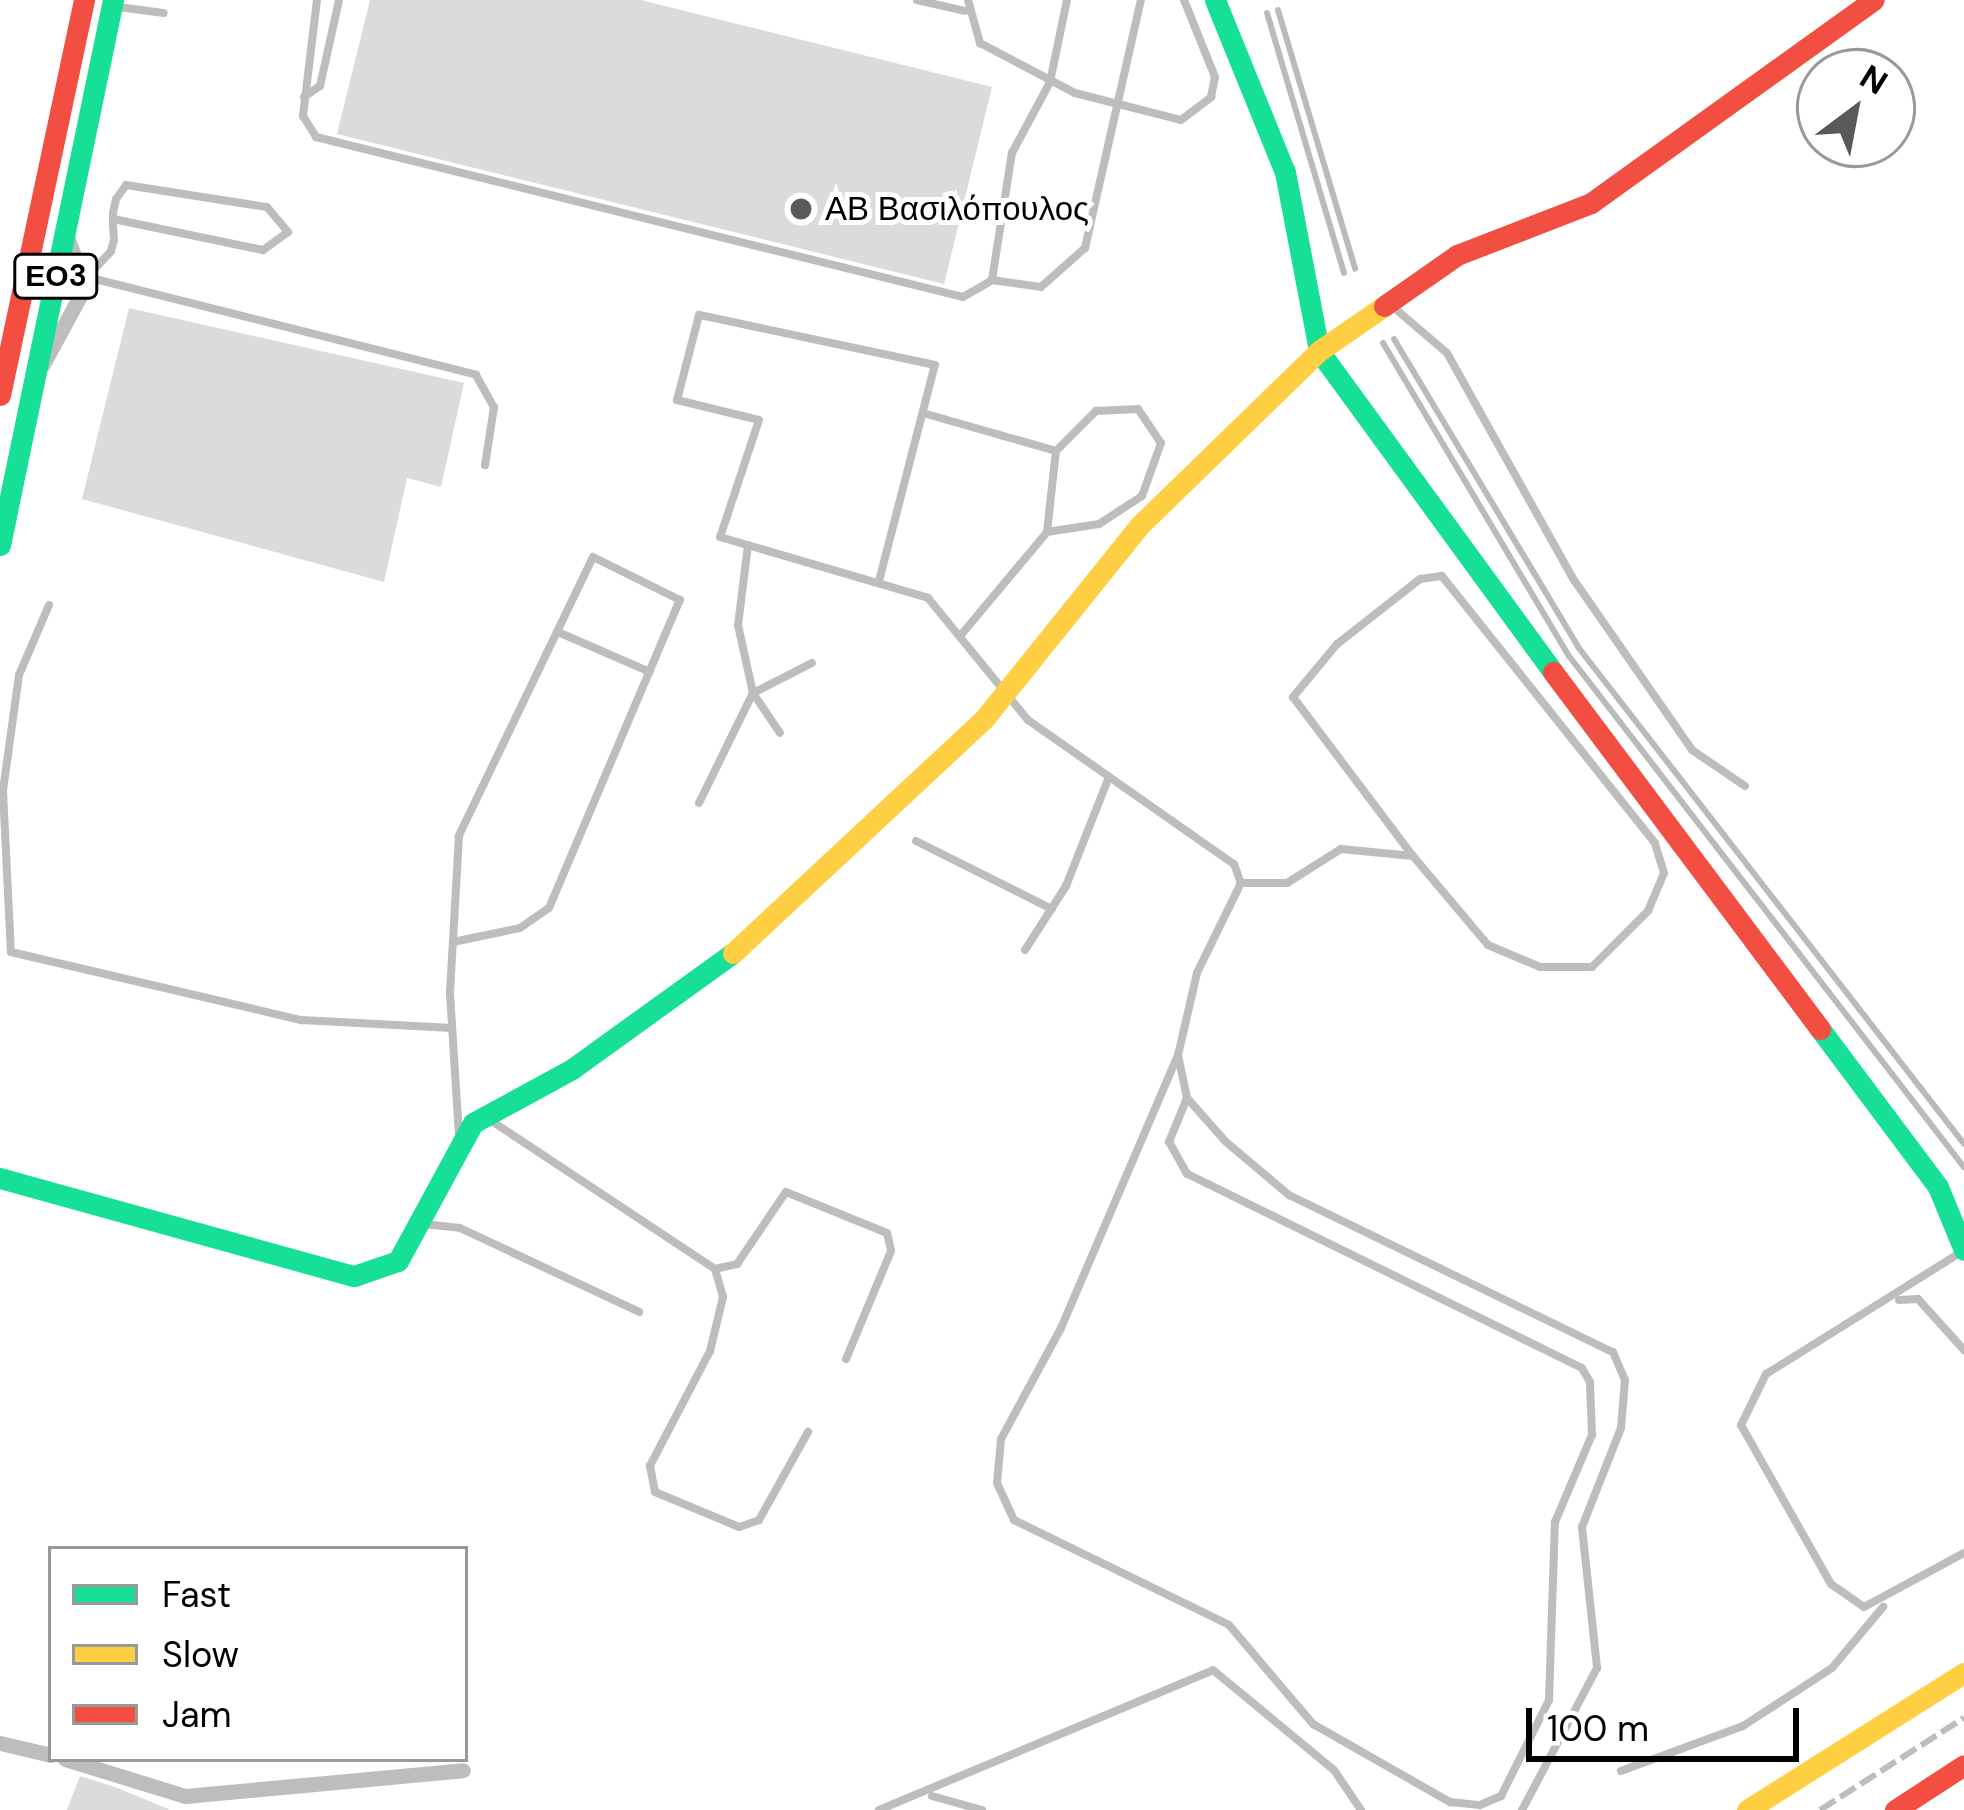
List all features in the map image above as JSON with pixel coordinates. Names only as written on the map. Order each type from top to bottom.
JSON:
[{"type":"main road","name":"ΕΟ3","points":[[0,395],[84,0]]},
{"type":"main road","points":[[0,1178],[136,1207],[353,1276],[398,1261],[460,1141],[484,1116],[572,1070],[768,927],[1006,695],[1140,525],[1319,351],[1392,306],[1456,255],[1591,203],[1874,0]]},
{"type":"main road","name":"ΕΟ3","points":[[0,545],[109,2]]},
{"type":"main road","points":[[1223,2],[1230,39],[1285,172],[1319,351],[1937,1187],[1964,1250]]},
{"type":"main road","points":[[1747,1810],[1964,1672]]},
{"type":"main road","points":[[1895,1810],[1964,1765]]},
{"type":"street","points":[[35,376],[87,277],[65,232]]},
{"type":"street","points":[[0,1743],[48,1754]]},
{"type":"street","points":[[75,1762],[185,1796],[463,1771]]},
{"type":"lane","points":[[317,0],[304,97],[316,137],[963,296],[992,280],[1041,287],[1085,248],[1141,0]]},
{"type":"lane","points":[[304,97],[320,86],[339,0]]},
{"type":"lane","points":[[917,0],[965,11]]},
{"type":"lane","points":[[968,0],[965,11],[980,43],[1050,82],[1160,120],[1199,112],[1211,97],[1210,56],[1184,0]]},
{"type":"lane","points":[[992,280],[1012,153],[1050,82],[1067,0]]},
{"type":"lane","points":[[109,2],[164,14]]},
{"type":"lane","points":[[1210,56],[1230,39]]},
{"type":"lane","points":[[113,219],[263,250],[288,232],[267,207],[140,183],[118,194],[113,219],[111,251],[87,277],[476,375],[494,406],[485,465]]},
{"type":"lane","points":[[1392,306],[1447,353],[1574,580],[1692,750],[1745,786]]},
{"type":"lane","points":[[879,581],[935,365],[699,315],[677,400],[759,420],[720,537],[928,598],[1006,695],[1108,777],[1234,864],[1241,884],[1196,974],[1178,1055],[1061,1328],[1000,1439],[997,1483],[1014,1520],[1228,1625],[1313,1724],[1450,1802],[1501,1796],[1549,1700],[1555,1522],[1592,1436],[1590,1382],[1563,1358],[1187,1174],[1169,1142],[1187,1098],[1178,1055]]},
{"type":"lane","points":[[961,635],[1047,532],[1056,451],[1096,411],[1138,409],[1156,426],[1160,471],[1120,514],[1047,532]]},
{"type":"lane","points":[[923,413],[1056,451]]},
{"type":"lane","points":[[748,544],[738,625],[753,693],[780,733]]},
{"type":"lane","points":[[453,942],[520,928],[549,908],[680,600],[592,557],[460,836],[453,942],[452,1028],[460,1141]]},
{"type":"lane","points":[[1241,884],[1288,883],[1341,849],[1413,856],[1488,945],[1540,967],[1592,967],[1617,949],[1664,873],[1655,843],[1442,576],[1420,579],[1337,644],[1293,697],[1413,856]]},
{"type":"lane","points":[[49,605],[19,675],[3,791],[11,952],[302,1020],[452,1028]]},
{"type":"lane","points":[[558,632],[650,672]]},
{"type":"lane","points":[[698,803],[753,693],[812,663]]},
{"type":"lane","points":[[1024,950],[1052,909],[1108,777]]},
{"type":"lane","points":[[916,842],[1052,909]]},
{"type":"lane","points":[[1187,1098],[1289,1195],[1613,1352],[1625,1379],[1621,1428],[1582,1527],[1597,1668],[1522,1810]]},
{"type":"lane","points":[[484,1116],[715,1269],[722,1297],[710,1351],[650,1466],[655,1492],[699,1516],[759,1520],[808,1432]]},
{"type":"lane","points":[[715,1269],[737,1264],[786,1192],[887,1233],[891,1251],[845,1359]]},
{"type":"lane","points":[[421,1224],[460,1228],[639,1312]]},
{"type":"lane","points":[[1883,1606],[1864,1607],[1831,1584],[1741,1425],[1766,1374],[1897,1300],[1964,1250]]},
{"type":"lane","points":[[1897,1300],[1918,1299],[1964,1350]]},
{"type":"lane","points":[[1621,1771],[1743,1726],[1832,1668],[1883,1606],[1964,1553]]},
{"type":"lane","points":[[879,1810],[929,1795],[1213,1670],[1334,1770],[1361,1810]]},
{"type":"lane","points":[[929,1795],[982,1810]]},
{"type":"building","name":"ΑΒ Βασιλόπουλος","points":[[370,0],[641,0],[992,87],[944,284],[337,134]]},
{"type":"building","points":[[129,308],[464,383],[441,487],[407,478],[384,582],[82,499]]},
{"type":"building","points":[[80,1776],[115,1787],[171,1810],[67,1810]]},
{"type":"waterway","points":[[1278,10],[1355,269]]},
{"type":"waterway","points":[[1267,13],[1344,273]]},
{"type":"waterway","points":[[1394,339],[1578,647],[1964,1144]]},
{"type":"waterway","points":[[1383,343],[1569,656],[1964,1167]]},
{"type":"railway","points":[[1820,1810],[1964,1718]]},
{"type":"traffic: fast","points":[[0,545],[113,0]]},
{"type":"traffic: fast","points":[[1215,0],[1285,172],[1319,351],[1553,672]]},
{"type":"traffic: fast","points":[[0,1178],[354,1276],[398,1261],[473,1123],[572,1069],[733,953]]},
{"type":"traffic: fast","points":[[1820,1029],[1938,1187],[1964,1250]]},
{"type":"traffic: slow","points":[[733,953],[984,719],[1140,525],[1319,351],[1384,306]]},
{"type":"traffic: slow","points":[[1747,1810],[1964,1673]]},
{"type":"traffic: jam","points":[[0,395],[84,0]]},
{"type":"traffic: jam","points":[[1384,306],[1457,255],[1591,203],[1874,0]]},
{"type":"traffic: jam","points":[[1553,672],[1820,1029]]},
{"type":"traffic: jam","points":[[1895,1810],[1964,1765]]},
{"type":"place","name":"ΑΒ Βασιλόπουλος","points":[[801,209]]}]
